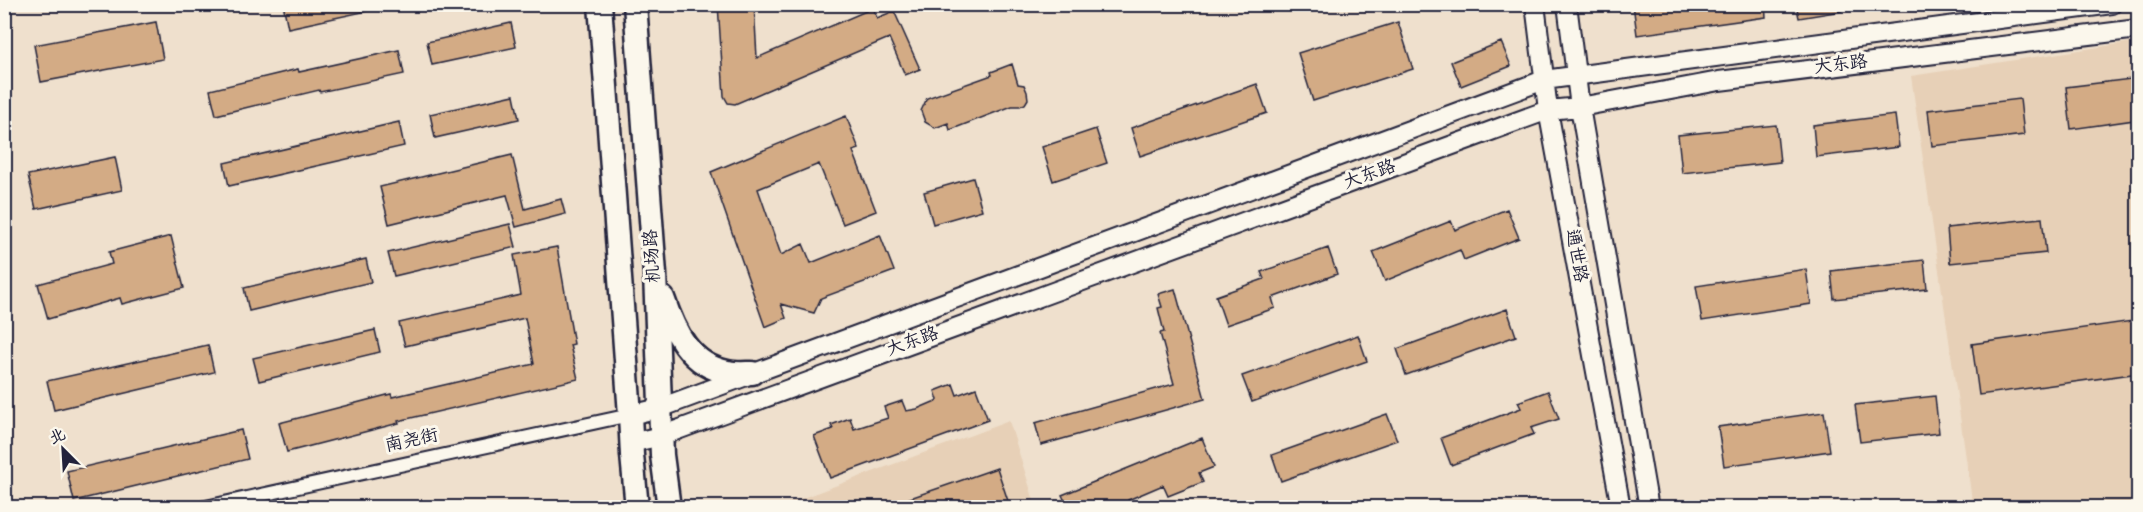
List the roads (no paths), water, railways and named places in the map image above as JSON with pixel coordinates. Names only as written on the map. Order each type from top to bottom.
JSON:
[{"type":"highway","name":"机场路","points":[[600,4],[637,507]]},
{"type":"highway","name":"机场路","points":[[635,4],[655,274],[661,436],[669,507]]},
{"type":"highway","points":[[655,274],[678,336],[689,352],[707,365],[728,372],[752,373]]},
{"type":"street","name":"通世路","points":[[1535,4],[1548,110],[1621,507]]},
{"type":"street","name":"通世路","points":[[1567,4],[1580,107],[1649,507]]},
{"type":"street","name":"大东路","points":[[630,415],[660,408],[1544,80],[2112,4]]},
{"type":"street","name":"大东路","points":[[631,443],[661,436],[1548,110],[1580,107],[1719,81],[2139,29]]},
{"type":"street","name":"南尧街","points":[[201,507],[630,415]]}]
